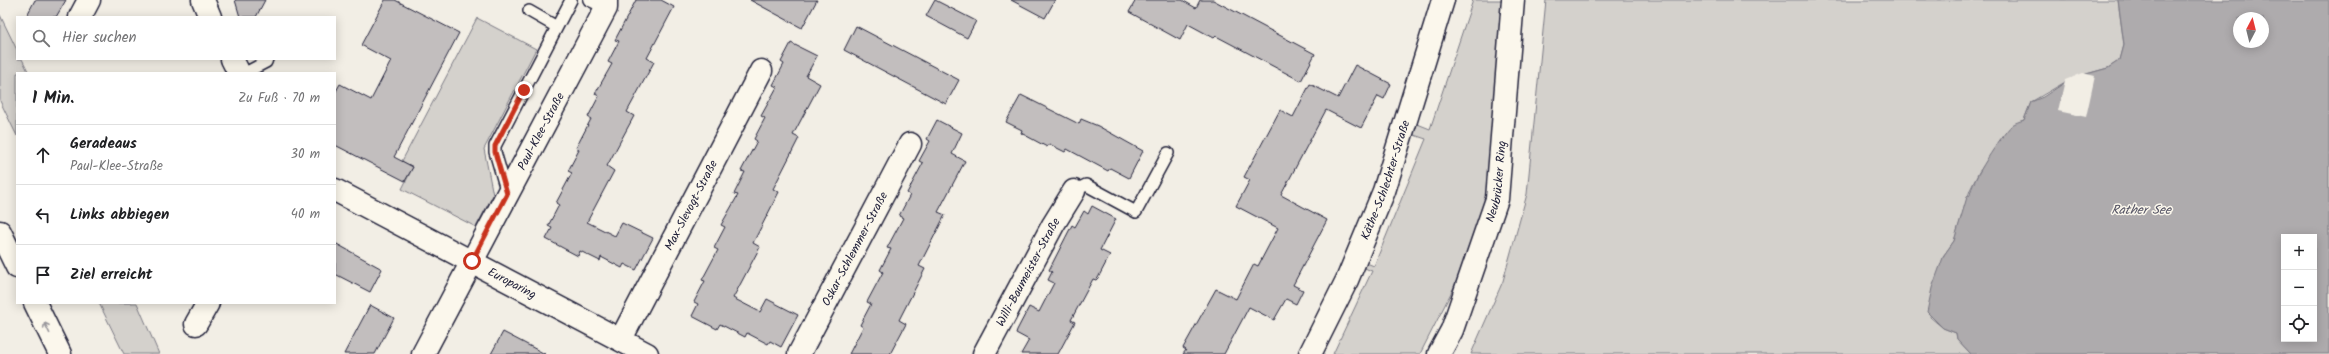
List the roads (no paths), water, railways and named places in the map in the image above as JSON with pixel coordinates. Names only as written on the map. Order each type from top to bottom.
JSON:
[{"type":"main road","points":[[81,16],[89,0]]},
{"type":"main road","points":[[203,0],[210,16]]},
{"type":"main road","name":"Käthe-Schlechter-Straße","points":[[1310,354],[1348,280],[1384,192],[1443,0]]},
{"type":"main road","name":"Neubrücker Ring","points":[[1439,354],[1452,330],[1497,199],[1513,0]]},
{"type":"main road","name":"Paul-Klee-Straße","points":[[423,354],[507,194],[600,3]]},
{"type":"main road","points":[[232,60],[238,72]]},
{"type":"main road","name":"Max-Slevogt-Straße","points":[[621,339],[761,71]]},
{"type":"main road","name":"Oskar-Schlemmer-Straße","points":[[799,354],[910,144]]},
{"type":"main road","name":"Europaring","points":[[336,191],[647,354]]},
{"type":"main road","name":"Willi-Baumeister-Straße","points":[[984,354],[1053,225],[1074,191]]},
{"type":"main road","points":[[0,232],[16,265]]},
{"type":"main road","points":[[35,304],[60,354]]},
{"type":"main road","points":[[196,324],[207,304]]},
{"type":"lane","points":[[507,194],[495,152],[495,146],[571,0]]},
{"type":"lane","points":[[529,11],[557,27]]},
{"type":"lane","points":[[247,72],[266,62],[267,60]]},
{"type":"lane","points":[[1074,191],[1086,185],[1136,212],[1168,153]]},
{"type":"water","name":"Rather See","points":[[2118,0],[2329,0],[2329,354],[1971,354],[1957,339],[1956,333],[1943,328],[1927,312],[1932,288],[1944,255],[1954,241],[1967,197],[1970,195],[1975,180],[1987,159],[2001,139],[2012,125],[2024,120],[2031,102],[2043,97],[2072,78],[2108,68],[2120,60],[2124,45]]}]
